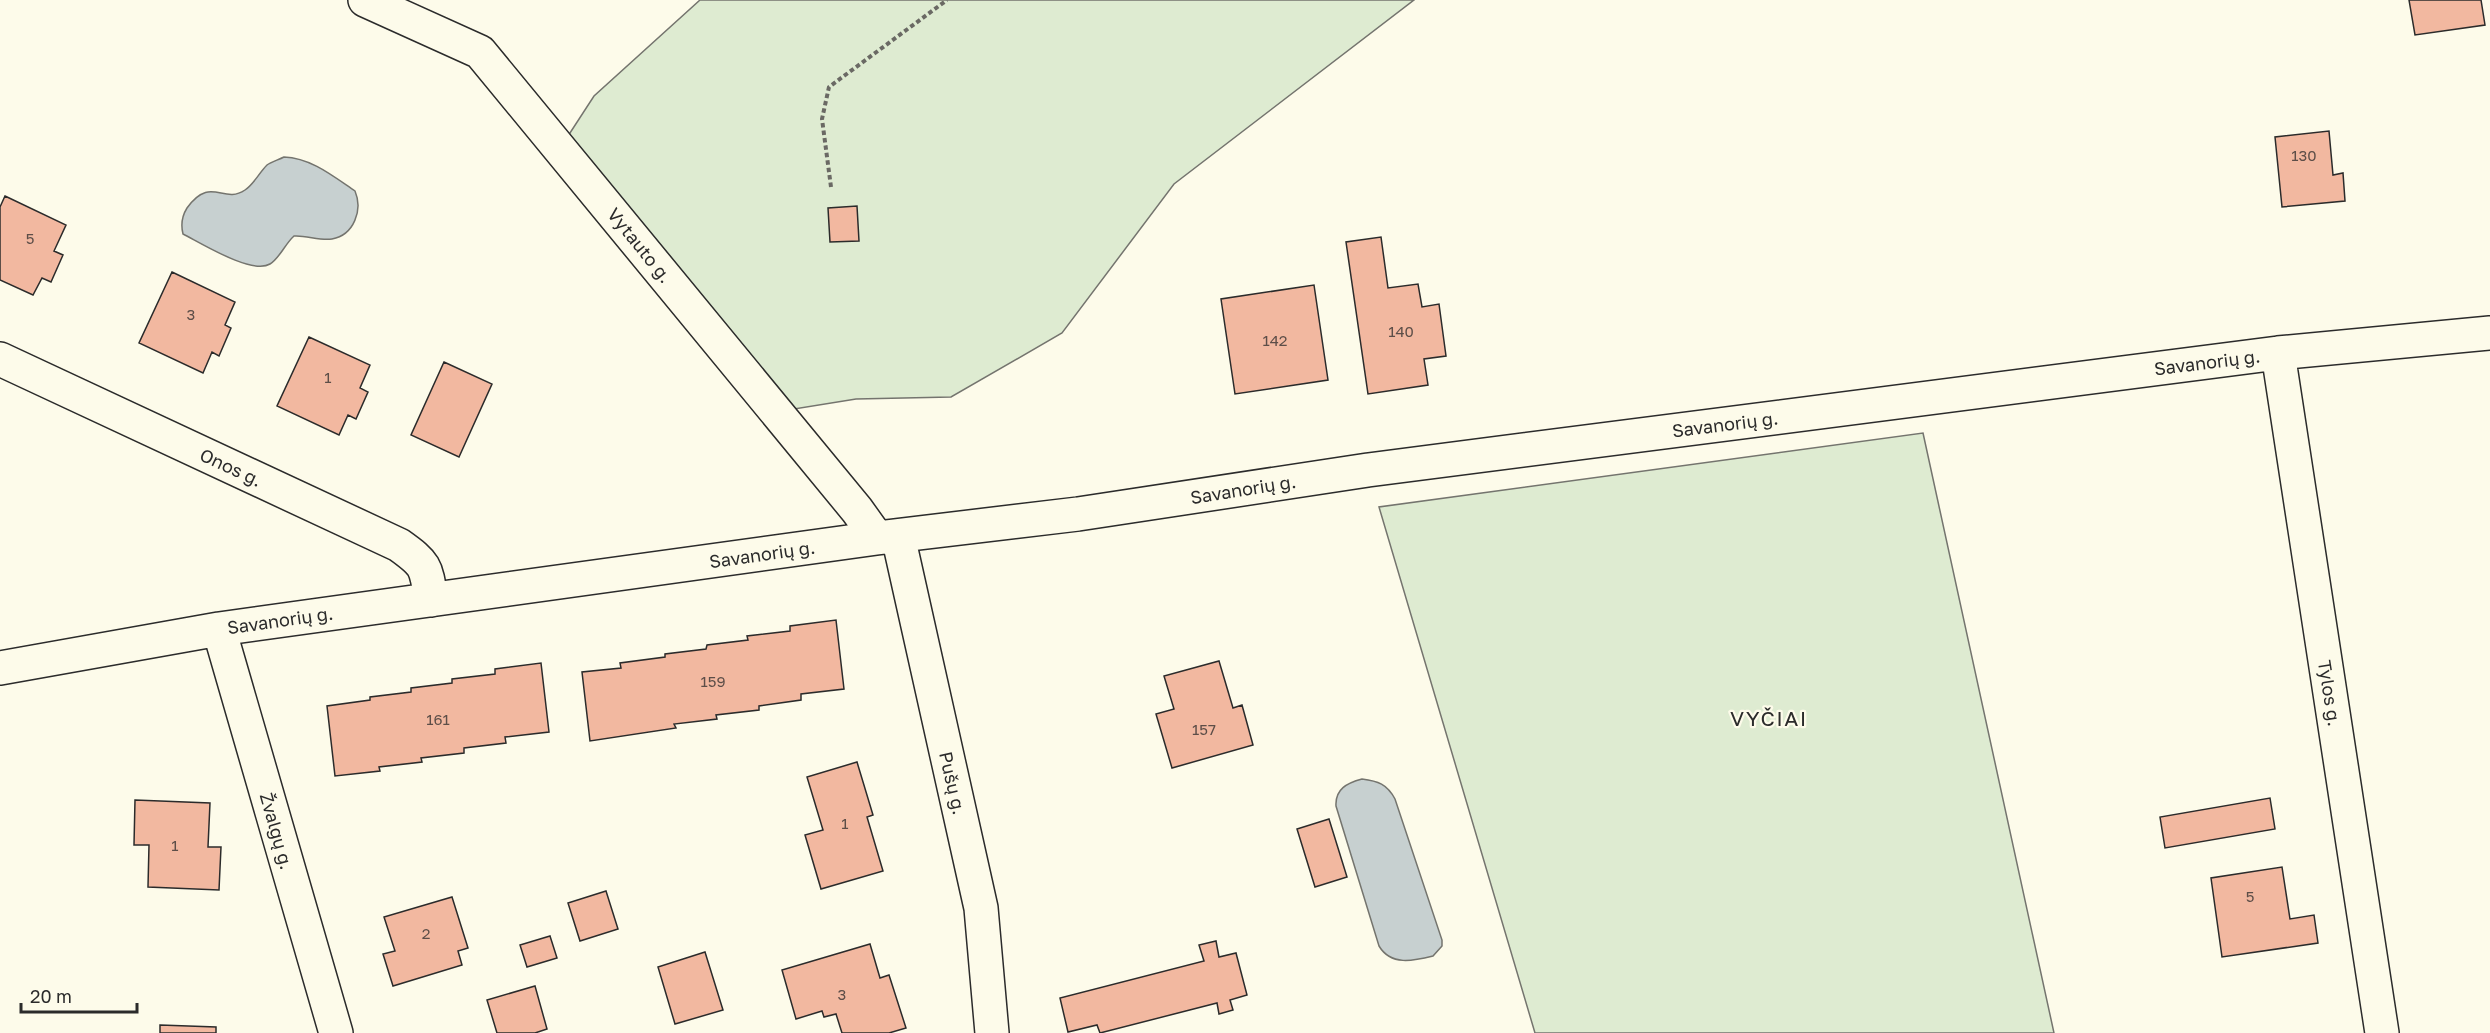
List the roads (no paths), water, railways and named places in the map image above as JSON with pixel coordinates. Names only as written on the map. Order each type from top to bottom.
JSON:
[{"type":"street","name":"Vytauto g.","points":[[365,0],[480,52],[857,510],[887,537]]},
{"type":"street","name":"Savanorių g.","points":[[0,668],[219,628],[887,537],[1078,514],[1368,470],[2278,353],[2490,333]]},
{"type":"street","name":"Tylos g.","points":[[2278,353],[2382,1033]]},
{"type":"street","name":"Onos g.","points":[[0,359],[399,545],[422,561],[431,600]]},
{"type":"street","name":"Pušų g.","points":[[887,537],[981,908],[992,1033]]},
{"type":"street","name":"Žvalgų g.","points":[[219,628],[336,1033]]},
{"type":"district","name":"VYČIAI","points":[[1769,718]]}]
